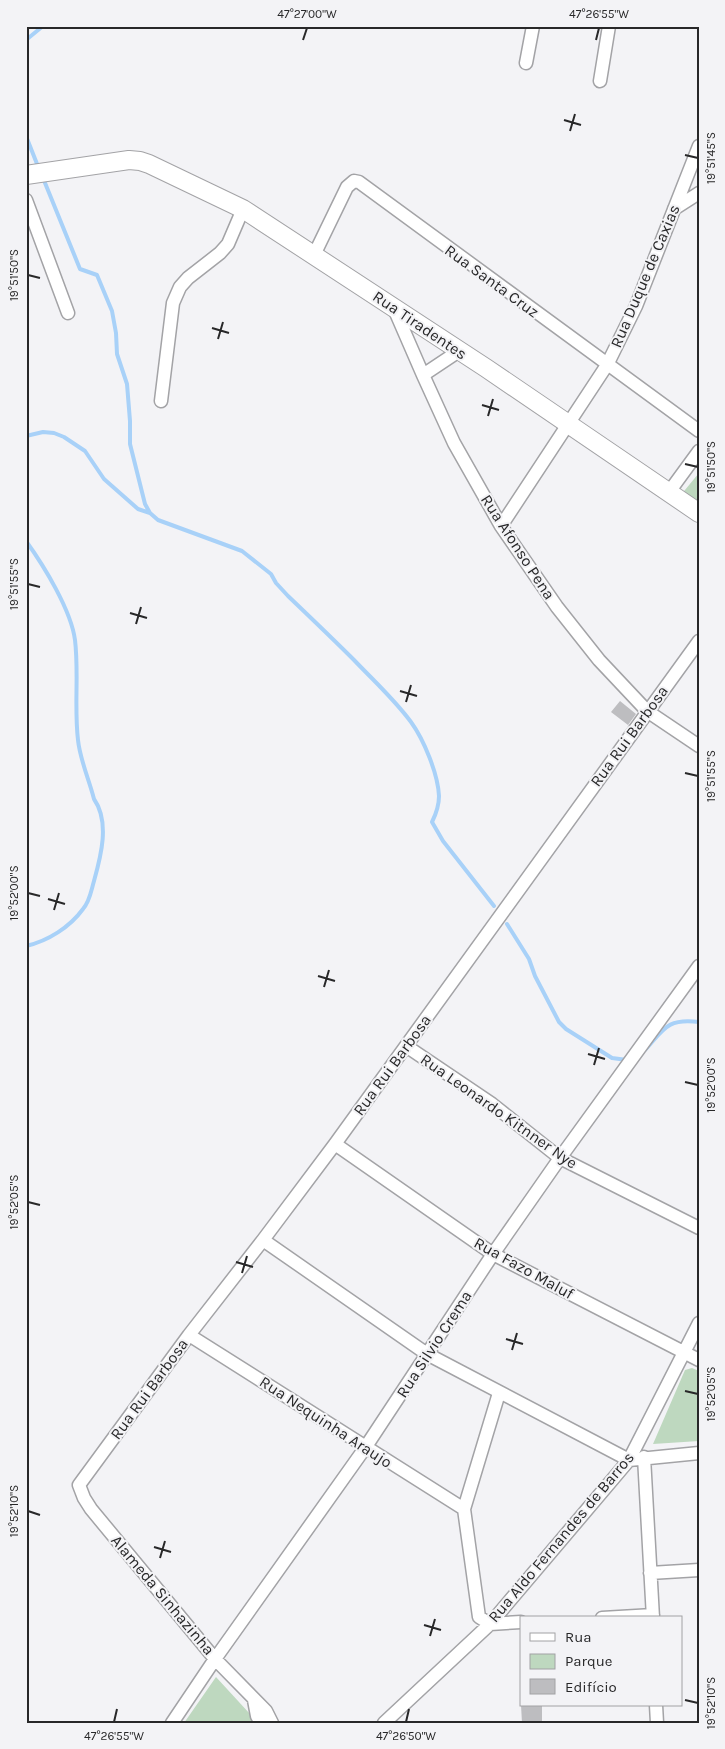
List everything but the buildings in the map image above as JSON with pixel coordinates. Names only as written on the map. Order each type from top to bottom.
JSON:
[{"type":"street","points":[[526,63],[533,26]]},
{"type":"street","points":[[600,81],[609,26]]},
{"type":"street","name":"Rua Duque de Caxias","points":[[501,526],[607,365],[636,306],[699,146]]},
{"type":"street","name":"Rua Tiradentes","points":[[26,175],[129,160],[149,164],[243,209],[393,306],[699,513]]},
{"type":"street","name":"Rua Santa Cruz","points":[[314,254],[347,187],[354,181],[359,182],[699,431]]},
{"type":"street","points":[[674,209],[699,194]]},
{"type":"street","points":[[26,200],[68,313]]},
{"type":"street","points":[[161,400],[173,303],[180,287],[188,278],[220,253],[228,244],[243,209]]},
{"type":"street","name":"Rua Afonso Pena","points":[[393,306],[454,443],[501,526],[557,607],[599,660],[647,710],[699,746]]},
{"type":"street","points":[[423,376],[459,351]]},
{"type":"street","points":[[669,492],[699,451]]},
{"type":"street","name":"Rua Rui Barbosa","points":[[79,1485],[189,1335],[335,1144],[699,640]]},
{"type":"street","name":"Rua Silvio Crema","points":[[172,1723],[215,1659],[365,1448],[493,1254],[699,966]]},
{"type":"street","name":"Rua Leonardo Kitnner Nye","points":[[406,1046],[492,1104],[560,1158],[699,1228]]},
{"type":"street","name":"Rua Fazo Maluf","points":[[335,1144],[493,1254],[699,1360]]},
{"type":"street","points":[[263,1240],[427,1354],[629,1460],[699,1453]]},
{"type":"street","name":"Rua Aldo Fernandes de Barros","points":[[384,1723],[490,1624],[629,1460],[699,1323]]},
{"type":"street","name":"Rua Nequinha Araujo","points":[[189,1335],[464,1509]]},
{"type":"street","points":[[499,1393],[464,1509],[479,1617],[490,1624],[520,1622]]},
{"type":"street","points":[[644,1457],[653,1616]]},
{"type":"street","name":"Alameda Sinhazinha","points":[[79,1485],[91,1509],[215,1659],[266,1711],[272,1723]]},
{"type":"street","points":[[650,1573],[699,1570]]},
{"type":"street","name":"Alameda Sinhazinha","points":[[254,1700],[257,1716],[261,1723]]},
{"type":"street","points":[[656,1706],[657,1723]]},
{"type":"green space","points":[[699,473],[699,509],[680,496]]},
{"type":"green space","points":[[692,1368],[699,1371],[699,1441],[653,1444],[685,1370]]},
{"type":"green space","points":[[216,1677],[250,1714],[253,1723],[184,1723]]},
{"type":"waterway","points":[[26,40],[43,26]]},
{"type":"waterway","points":[[26,136],[39,169]]},
{"type":"waterway","points":[[43,178],[80,269],[97,275],[112,311],[117,354],[127,384],[130,444],[145,504],[150,513]]},
{"type":"waterway","points":[[26,436],[43,432],[54,433],[64,437],[85,451],[104,479],[138,509],[150,513],[158,520],[242,551],[271,574],[276,583],[288,596],[376,682],[411,722],[421,738],[438,787],[438,803],[432,822],[443,841],[494,906]]},
{"type":"waterway","points":[[26,541],[56,589],[72,628],[77,665],[76,715],[79,747],[94,799],[102,818],[103,828],[99,861],[90,896],[85,906],[72,922],[58,932],[42,941],[26,946]]},
{"type":"waterway","points":[[507,924],[529,959],[535,976],[559,1022],[566,1029],[612,1058],[627,1060]]},
{"type":"waterway","points":[[645,1050],[667,1027],[680,1022],[699,1022]]}]
